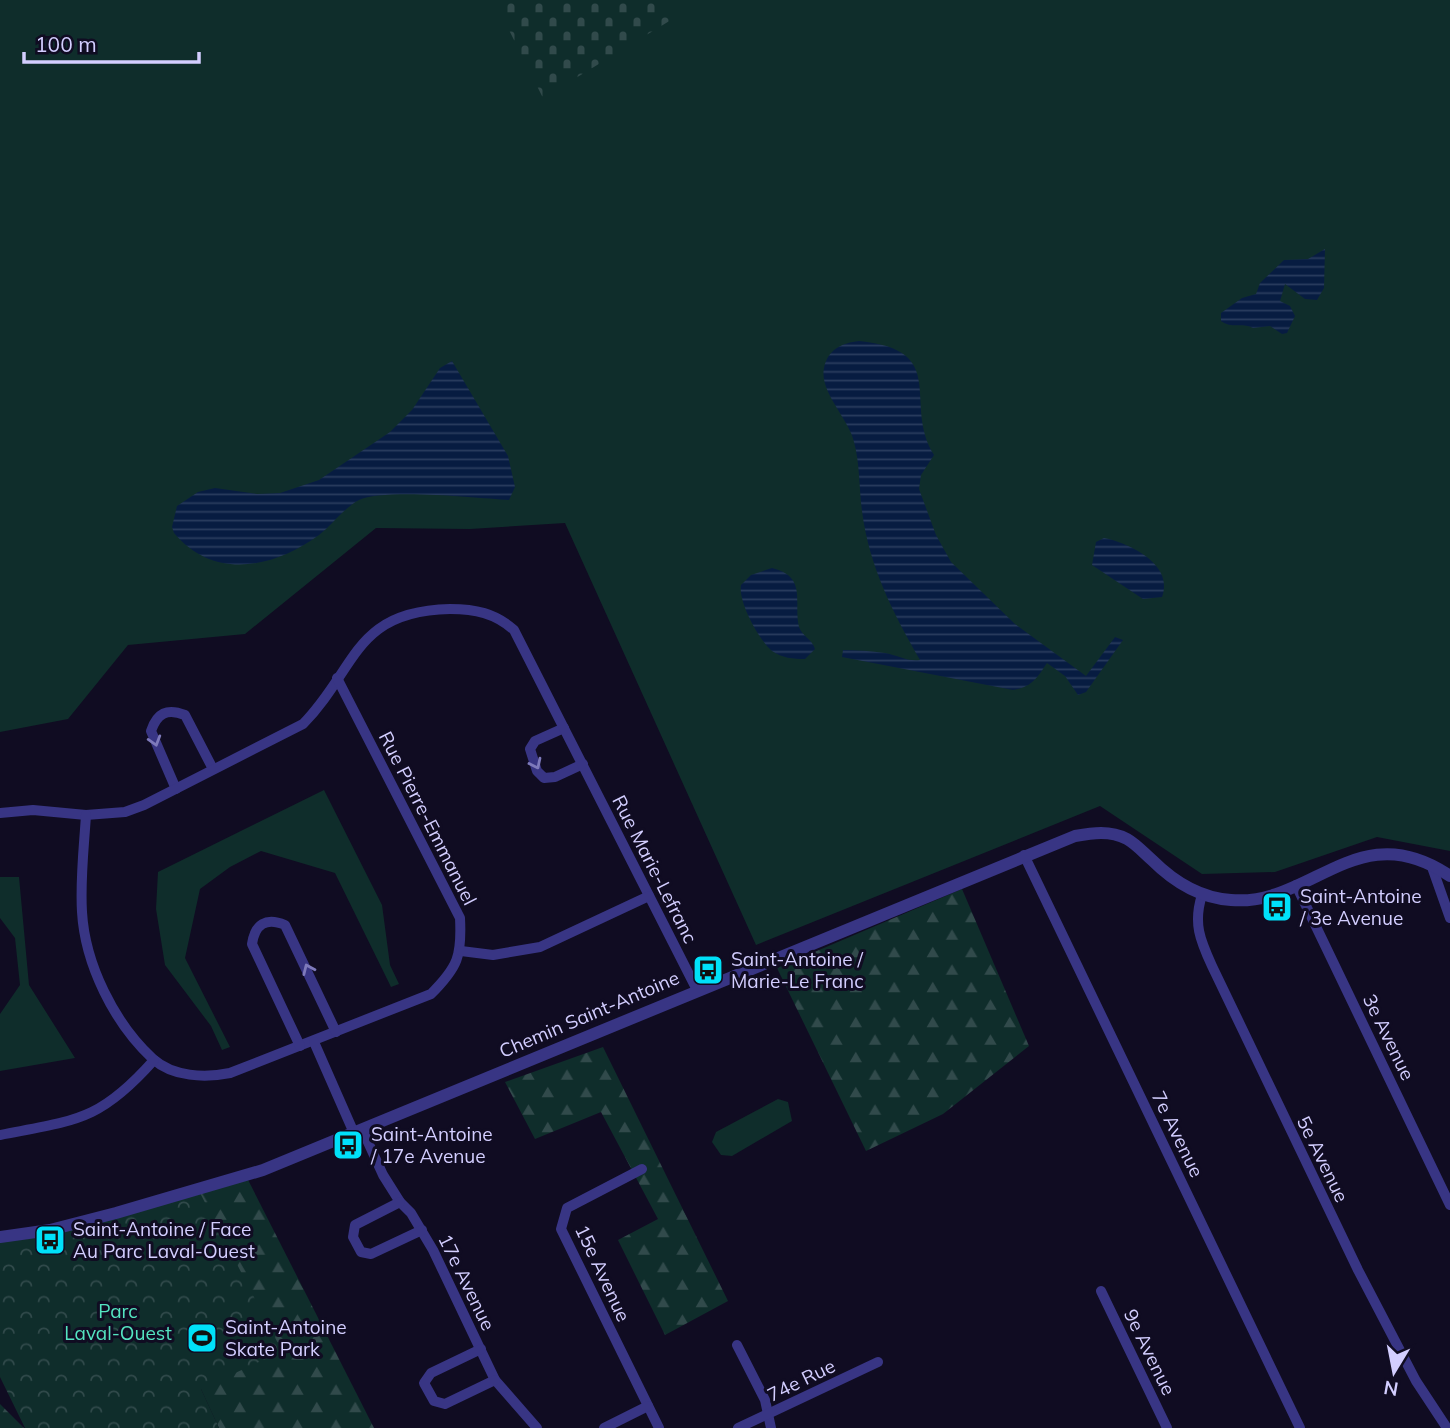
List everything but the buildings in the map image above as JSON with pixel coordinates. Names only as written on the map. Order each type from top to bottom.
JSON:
[{"type":"street","name":"Rue Marie-Lefranc","points":[[0,813],[33,810],[86,815],[125,812],[288,734],[303,724],[316,711],[361,643],[396,618],[440,609],[482,612],[499,617],[514,630],[697,990]]},
{"type":"street","name":"Rue Pierre-Emmanuel","points":[[337,678],[460,918],[461,951]]},
{"type":"street","points":[[176,789],[150,731],[154,720],[162,713],[173,711],[185,715],[213,769]]},
{"type":"street","points":[[564,727],[535,741],[530,749],[537,771],[544,778],[555,777],[583,764]]},
{"type":"street","points":[[86,815],[82,912],[92,961],[119,1018],[154,1060],[195,1076],[211,1077],[230,1073],[431,994],[450,975],[461,951],[493,955],[540,947],[649,897]]},
{"type":"street","name":"Chemin Saint-Antoine","points":[[0,1237],[51,1230],[199,1191],[263,1170],[1075,836],[1096,832],[1128,839],[1174,880],[1202,895],[1232,901],[1254,900],[1296,885],[1332,867],[1374,856],[1412,859],[1450,877]]},
{"type":"street","name":"7e Avenue","points":[[1024,855],[1300,1428]]},
{"type":"street","points":[[1432,867],[1450,918]]},
{"type":"street","name":"3e Avenue","points":[[1296,885],[1450,1205]]},
{"type":"street","name":"5e Avenue","points":[[1202,895],[1196,912],[1196,931],[1212,967],[1358,1270],[1416,1381],[1447,1428]]},
{"type":"street","points":[[300,1046],[252,944],[254,931],[262,923],[274,920],[285,925],[335,1032]]},
{"type":"street","name":"17e Avenue","points":[[314,1041],[383,1175],[422,1230],[495,1380],[537,1428]]},
{"type":"street","points":[[0,1135],[93,1114],[114,1102],[154,1060]]},
{"type":"street","name":"15e Avenue","points":[[642,1169],[567,1208],[561,1229],[659,1428]]},
{"type":"street","name":"17e Avenue","points":[[400,1202],[355,1225],[353,1237],[361,1252],[371,1254],[422,1230]]},
{"type":"street","name":"9e Avenue","points":[[1101,1291],[1167,1428]]},
{"type":"street","points":[[737,1345],[765,1400],[771,1428]]},
{"type":"street","name":"17e Avenue","points":[[481,1349],[431,1373],[424,1383],[434,1401],[445,1404],[495,1380]]},
{"type":"street","name":"74e Rue","points":[[738,1428],[878,1362]]},
{"type":"street","points":[[604,1428],[648,1406]]},
{"type":"green space","points":[[0,0],[1450,0],[1450,851],[1377,837],[1275,872],[1202,874],[1100,806],[756,945],[565,523],[470,529],[376,528],[245,634],[128,645],[68,719],[0,732]]},
{"type":"green space","points":[[494,0],[661,0],[671,20],[543,98]]},
{"type":"green space","points":[[324,790],[382,905],[390,965],[399,984],[391,987],[335,873],[261,851],[230,867],[200,889],[185,958],[230,1047],[222,1050],[211,1026],[165,965],[156,909],[158,872]]},
{"type":"green space","points":[[0,877],[19,877],[29,985],[75,1058],[0,1071],[0,1014],[20,985],[15,938],[0,918]]},
{"type":"green space","points":[[962,889],[1029,1046],[943,1114],[866,1151],[777,968]]},
{"type":"green space","points":[[603,1047],[728,1301],[665,1335],[618,1240],[658,1219],[601,1112],[535,1139],[505,1082]]},
{"type":"green space","points":[[778,1099],[788,1102],[792,1121],[732,1156],[721,1155],[712,1142],[716,1132]]},
{"type":"green space","points":[[243,1170],[374,1428],[219,1428],[201,1389],[199,1191]]},
{"type":"green space","name":"Parc Laval-Ouest","points":[[199,1191],[282,1351],[201,1389],[219,1428],[25,1428],[0,1377],[0,1237]]},
{"type":"green space","points":[[0,1404],[24,1428],[0,1428]]},
{"type":"water","points":[[1325,249],[1324,288],[1317,300],[1305,299],[1285,284],[1280,301],[1290,306],[1295,316],[1287,333],[1282,334],[1270,326],[1253,328],[1229,325],[1221,321],[1221,313],[1242,298],[1256,294],[1260,283],[1284,260],[1308,259]]},
{"type":"water","points":[[859,341],[887,346],[905,355],[915,367],[925,436],[934,455],[921,475],[919,489],[936,535],[951,562],[1015,624],[1086,676],[1115,637],[1123,640],[1086,692],[1078,695],[1065,676],[1047,663],[1033,681],[1025,687],[1013,690],[842,657],[843,650],[854,650],[920,660],[876,570],[865,531],[854,442],[830,396],[824,377],[826,361],[832,352],[842,345]]},
{"type":"water","points":[[452,361],[508,456],[515,487],[509,500],[432,495],[371,496],[354,503],[319,535],[301,546],[264,562],[245,564],[207,558],[190,548],[174,533],[172,527],[177,506],[198,492],[215,488],[257,494],[280,493],[319,480],[390,432],[412,410],[440,368]]},
{"type":"water","points":[[1104,538],[1137,550],[1156,565],[1164,585],[1162,597],[1143,599],[1092,565],[1096,542]]},
{"type":"water","points":[[772,568],[791,577],[795,584],[799,627],[815,649],[805,659],[788,658],[772,651],[756,630],[746,610],[741,585],[751,575]]},
{"type":"place","name":"Saint-Antoine / 3e Avenue","points":[[1277,907]]},
{"type":"place","name":"Saint-Antoine / Marie-Le Franc","points":[[708,970]]},
{"type":"place","name":"Saint-Antoine / 17e Avenue","points":[[348,1145]]},
{"type":"place","name":"Saint-Antoine / Face Au Parc Laval-Ouest","points":[[50,1240]]},
{"type":"place","name":"Saint-Antoine Skate Park","points":[[202,1338]]}]
